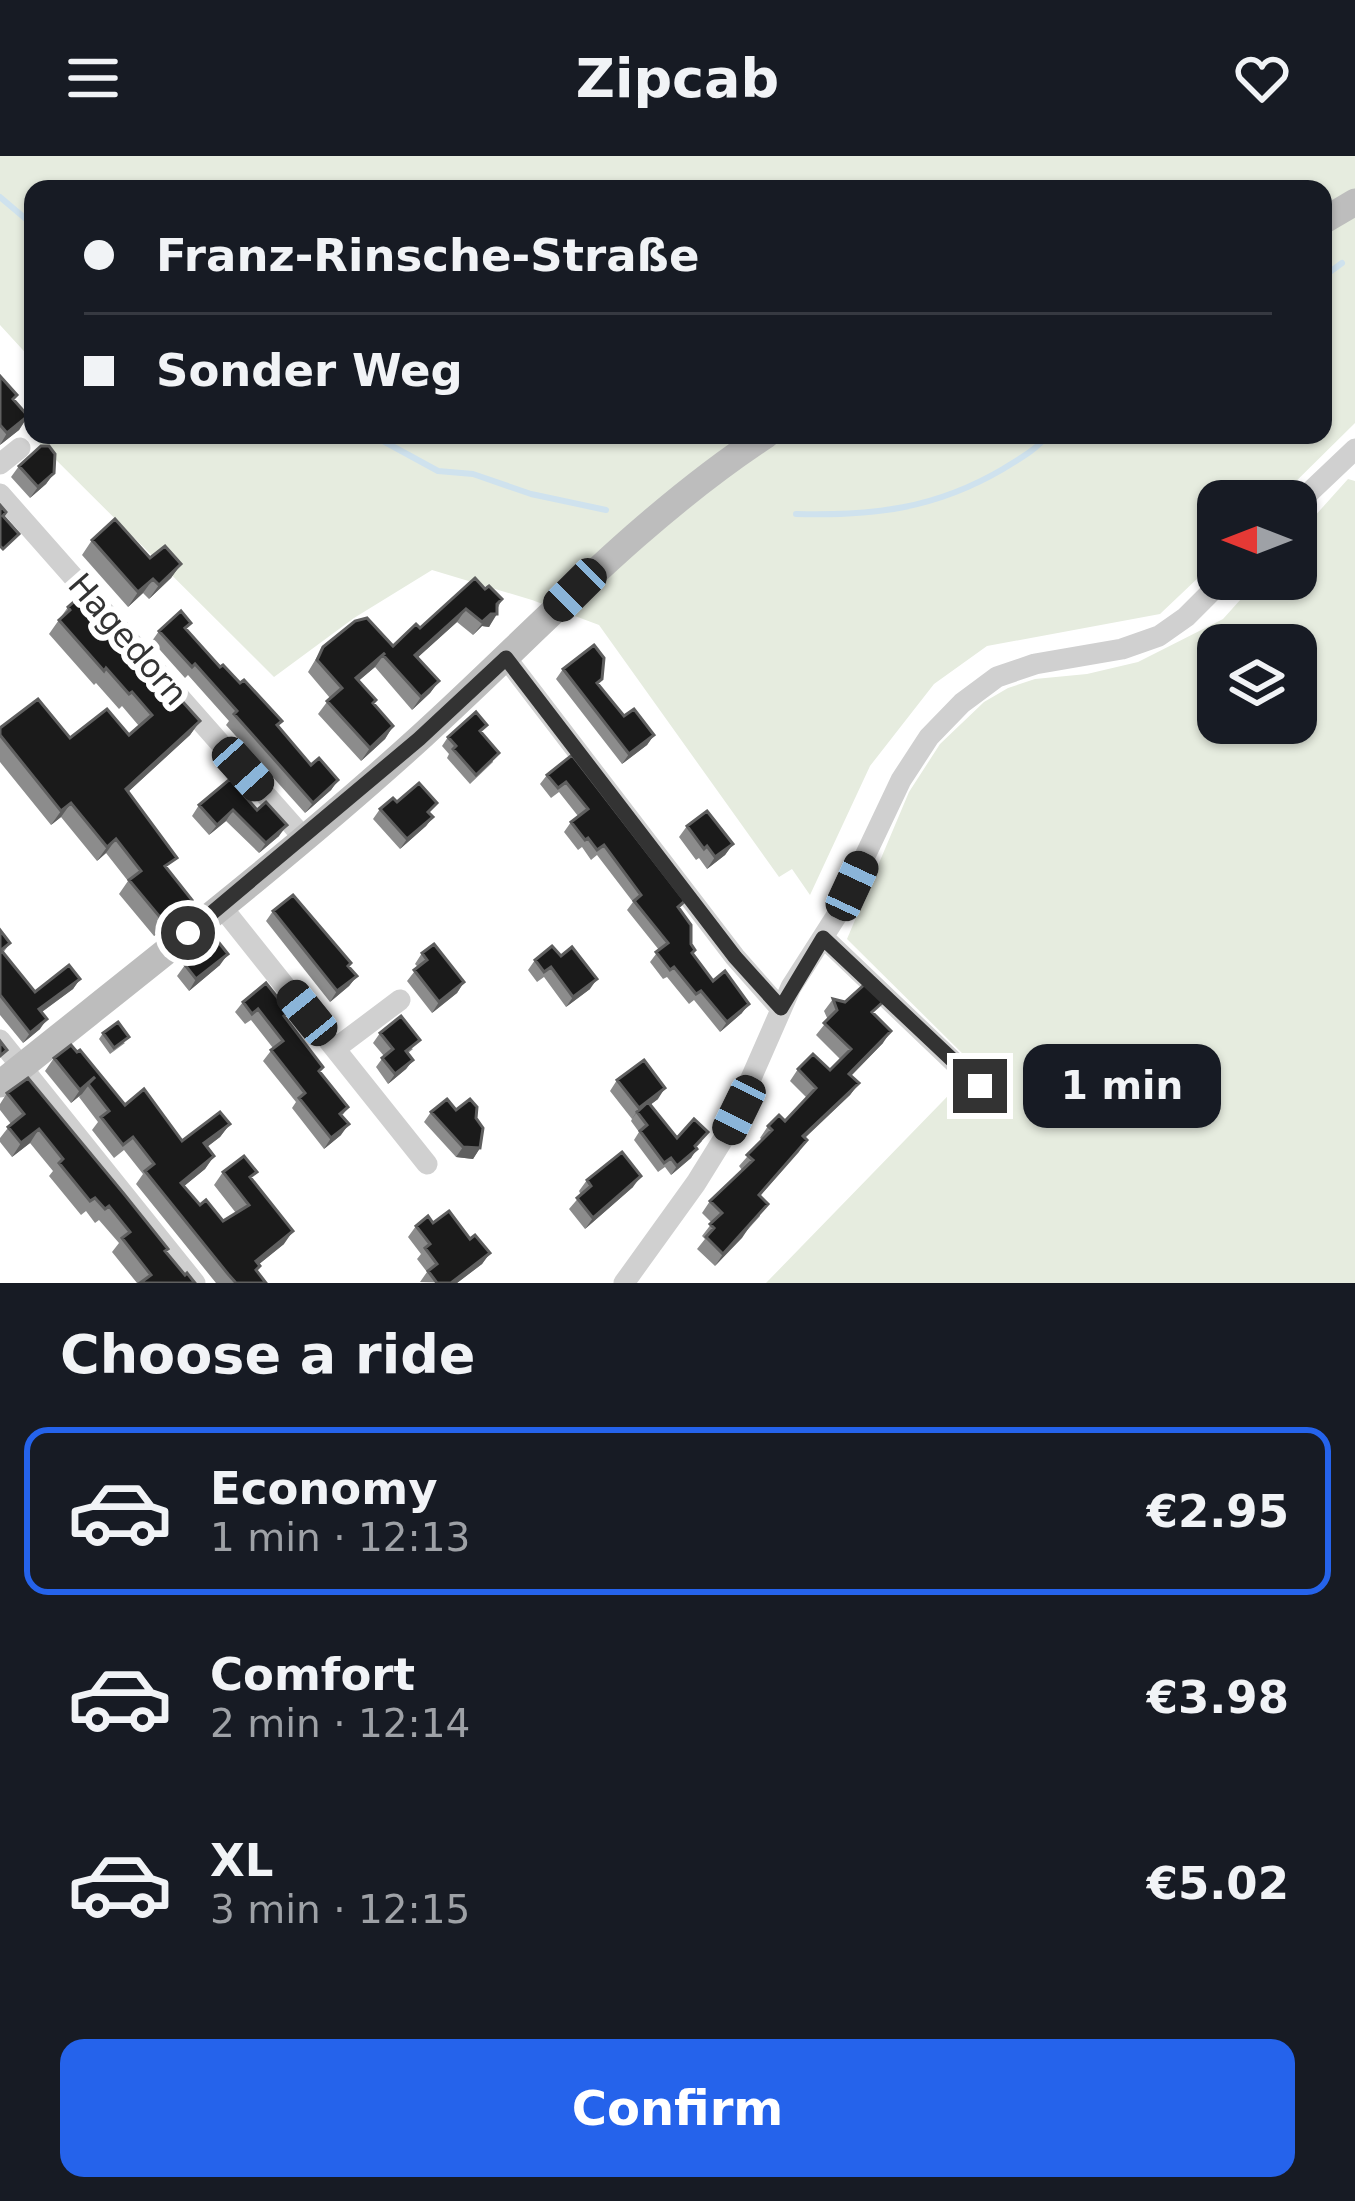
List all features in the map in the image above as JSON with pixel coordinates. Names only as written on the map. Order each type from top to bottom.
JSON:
[{"type":"street","points":[[11,1076],[419,739],[679,497],[753,444]]},
{"type":"street","points":[[0,464],[20,448]]},
{"type":"street","points":[[1317,485],[1355,449]]},
{"type":"street","name":"Hagedorn","points":[[0,494],[303,837]]},
{"type":"street","points":[[624,1283],[727,1133],[781,1008],[852,886],[901,780],[929,737],[962,703],[1010,671],[1122,649],[1159,636],[1203,600]]},
{"type":"street","points":[[506,658],[735,957],[781,1008]]},
{"type":"street","points":[[221,906],[427,1164]]},
{"type":"street","points":[[823,938],[980,1086]]},
{"type":"street","points":[[336,1048],[400,1000]]},
{"type":"street","points":[[0,1040],[11,1076],[196,1283]]},
{"type":"shaded area","points":[[0,156],[1355,156],[1355,423],[1297,480],[1197,480],[1197,579],[1160,614],[987,646],[934,684],[870,766],[810,895],[792,869],[779,877],[599,625],[432,570],[354,618],[274,677],[40,444],[1332,444],[1332,180],[24,180],[24,351],[0,325]]},
{"type":"shaded area","points":[[1348,479],[1355,481],[1355,1283],[766,1283],[976,1067],[847,939],[909,792],[940,744],[984,702],[1008,688],[1138,662],[1197,632],[1197,744],[1317,744],[1317,624],[1213,624],[1240,600],[1317,600],[1317,514]]},
{"type":"building","points":[[0,376],[17,395],[13,399],[24,411],[24,419],[7,433],[0,425]]},
{"type":"building","points":[[41,446],[49,446],[55,454],[54,473],[38,487],[19,466]]},
{"type":"building","points":[[0,505],[19,534],[3,549],[0,546]]},
{"type":"building","points":[[115,519],[150,558],[165,546],[181,564],[159,585],[153,579],[138,592],[92,540]]},
{"type":"building","points":[[475,578],[502,599],[497,614],[482,622],[466,609],[415,655],[439,681],[421,697],[385,653],[356,678],[393,726],[370,748],[327,701],[342,688],[317,660],[323,647],[355,621],[367,618],[393,646]]},
{"type":"building","points":[[85,592],[106,616],[100,621],[148,676],[154,670],[200,721],[126,789],[177,858],[165,866],[192,900],[164,922],[129,880],[141,871],[116,839],[107,847],[71,803],[61,811],[0,735],[0,728],[38,699],[70,738],[107,709],[129,735],[152,715],[59,620]]},
{"type":"building","points":[[181,611],[191,623],[185,628],[220,667],[240,683],[244,680],[282,721],[277,725],[311,765],[319,758],[338,780],[313,803],[195,664],[192,667],[159,631]]},
{"type":"building","points":[[594,645],[604,658],[602,679],[597,683],[624,716],[634,709],[654,735],[629,754],[563,669]]},
{"type":"building","points":[[476,712],[487,725],[480,731],[499,753],[476,775],[448,737]]},
{"type":"building","points":[[572,755],[685,901],[678,907],[691,925],[692,953],[713,981],[725,971],[749,1004],[727,1022],[701,991],[696,994],[674,967],[670,970],[656,952],[668,943],[634,901],[641,895],[604,845],[597,850],[571,822],[588,809],[566,782],[558,788],[547,775]]},
{"type":"building","points":[[230,779],[257,810],[266,802],[287,825],[266,843],[233,810],[217,825],[199,805]]},
{"type":"building","points":[[419,783],[437,803],[428,812],[433,817],[407,839],[380,809],[393,798],[397,802]]},
{"type":"building","points":[[707,811],[733,844],[715,857],[687,826]]},
{"type":"building","points":[[293,895],[357,976],[337,991],[273,911]]},
{"type":"building","points":[[0,930],[10,943],[1,950],[35,992],[69,965],[80,979],[39,1009],[47,1019],[30,1033],[0,995]]},
{"type":"building","points":[[216,939],[228,954],[196,979],[185,965]]},
{"type":"building","points":[[434,944],[464,982],[439,1002],[414,970],[427,960],[422,953]]},
{"type":"building","points":[[552,946],[561,956],[572,947],[597,979],[573,997],[551,967],[544,972],[535,960]]},
{"type":"building","points":[[266,983],[289,1012],[284,1016],[323,1067],[319,1071],[348,1107],[340,1114],[349,1124],[331,1138],[299,1098],[305,1093],[271,1050],[283,1041],[258,1009],[252,1014],[243,1002]]},
{"type":"building","points":[[865,984],[883,1002],[872,1012],[891,1031],[849,1074],[859,1083],[803,1136],[807,1140],[759,1195],[768,1204],[723,1254],[706,1237],[714,1228],[710,1224],[722,1213],[710,1201],[753,1160],[747,1155],[772,1130],[768,1126],[779,1115],[785,1121],[816,1088],[798,1069],[813,1054],[830,1070],[851,1049],[824,1023],[837,1010],[833,999],[845,1002]]},
{"type":"building","points":[[401,1016],[420,1040],[406,1051],[413,1060],[395,1074],[382,1058],[393,1049],[380,1033]]},
{"type":"building","points":[[118,1022],[129,1037],[114,1048],[103,1033]]},
{"type":"building","points":[[71,1045],[125,1105],[144,1089],[182,1141],[220,1112],[230,1124],[204,1143],[214,1156],[181,1183],[200,1205],[206,1200],[223,1221],[249,1205],[223,1172],[244,1156],[257,1172],[250,1177],[293,1231],[256,1261],[260,1266],[256,1270],[266,1283],[236,1283],[228,1274],[145,1171],[154,1164],[133,1137],[123,1145],[101,1117],[109,1111],[88,1084],[95,1077],[80,1090],[54,1058]]},
{"type":"building","points":[[644,1060],[665,1088],[639,1108],[617,1080]]},
{"type":"building","points":[[28,1078],[195,1283],[140,1283],[151,1275],[122,1238],[130,1232],[109,1206],[105,1209],[95,1198],[90,1201],[39,1129],[21,1143],[8,1127],[24,1114],[7,1093]]},
{"type":"building","points":[[447,1099],[456,1110],[470,1099],[477,1107],[476,1118],[483,1128],[480,1148],[463,1147],[431,1112]]},
{"type":"building","points":[[648,1102],[677,1138],[694,1119],[708,1132],[677,1166],[671,1158],[664,1163],[640,1131],[647,1125],[637,1112]]},
{"type":"building","points":[[622,1152],[641,1176],[593,1218],[577,1198],[591,1186],[587,1180]]},
{"type":"building","points":[[449,1211],[470,1239],[475,1235],[490,1253],[451,1283],[437,1283],[428,1271],[437,1264],[425,1248],[430,1244],[416,1226],[428,1216],[433,1223]]},
{"type":"waterway","points":[[0,197],[24,217]]},
{"type":"waterway","points":[[1332,270],[1342,263]]},
{"type":"waterway","points":[[388,444],[438,471],[473,474],[531,494],[606,510]]},
{"type":"waterway","points":[[796,514],[877,511],[928,501],[978,482],[1039,444]]},
{"type":"route","points":[[188,933],[419,739],[506,658],[735,957],[781,1008],[823,938],[980,1086]]}]
